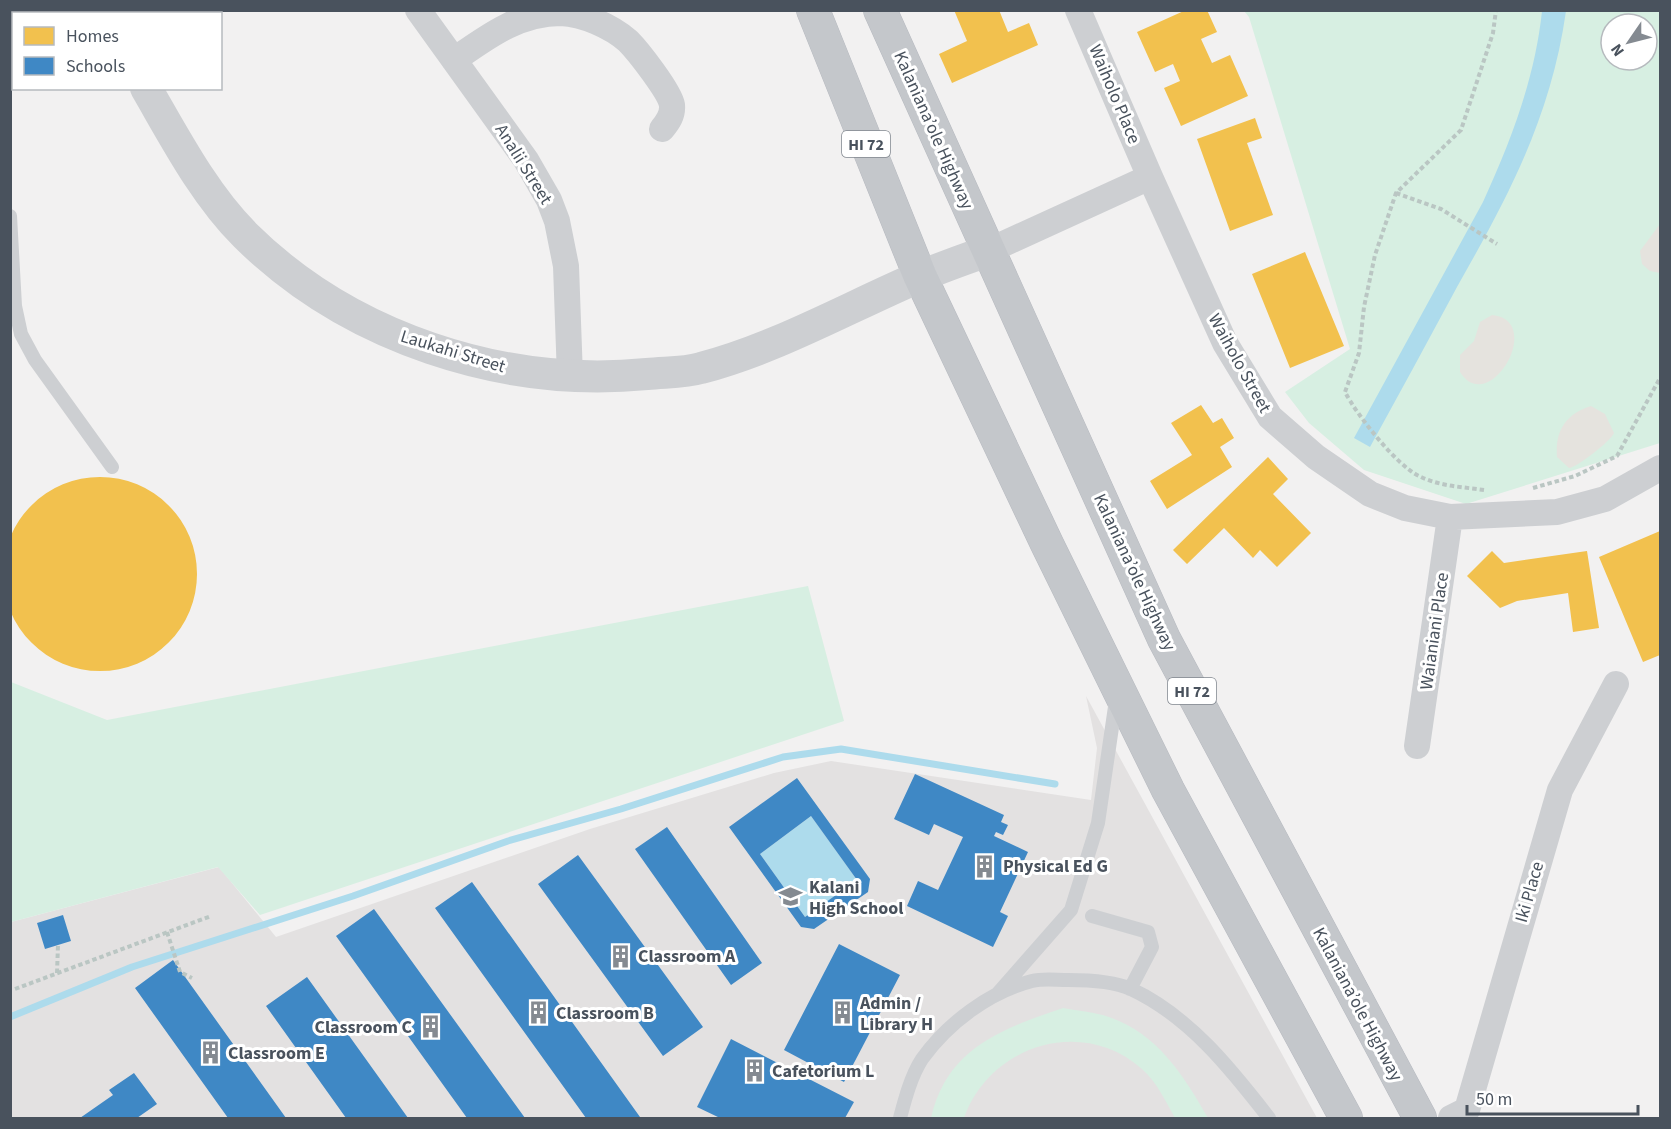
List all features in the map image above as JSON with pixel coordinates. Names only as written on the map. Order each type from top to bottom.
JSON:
[{"type":"highway","name":"HI 72","points":[[813,10],[920,276],[1118,688],[1168,790],[1346,1119]]},
{"type":"highway","name":"Kalaniana’ole Highway","points":[[880,10],[1164,639],[1420,1119]]},
{"type":"street","name":"Analii Street","points":[[418,10],[526,160],[549,200],[557,221],[566,266],[570,376]]},
{"type":"street","name":"Waiholo Place","points":[[1078,10],[1150,177]]},
{"type":"street","points":[[454,60],[494,32],[528,14],[562,13],[599,16],[628,41],[670,97],[671,114],[662,129]]},
{"type":"street","name":"Laukahi Street","points":[[147,90],[171,132],[244,235],[296,279],[358,318],[419,344],[500,368],[570,376],[623,376],[700,369],[791,336],[920,276],[988,251]]},
{"type":"street","points":[[988,251],[1150,177]]},
{"type":"street","name":"Waiholo Street","points":[[1150,177],[1225,343],[1270,417],[1316,457],[1370,494],[1405,508],[1450,517],[1557,512],[1605,499],[1660,468]]},
{"type":"street","name":"Waianiani Place","points":[[1417,746],[1450,517]]},
{"type":"street","name":"Iki Place","points":[[1466,1116],[1560,790],[1616,684]]},
{"type":"lane","points":[[10,216],[15,306],[21,334],[35,360],[112,467]]},
{"type":"lane","points":[[900,1119],[906,1095],[921,1060],[954,1023],[996,994],[1071,910],[1098,823],[1118,688]]},
{"type":"lane","points":[[1092,916],[1148,932],[1152,947],[1130,989]]},
{"type":"lane","points":[[996,994],[1033,981],[1085,980],[1130,989],[1178,1019],[1232,1070],[1269,1119]]},
{"type":"path","points":[[1494,490],[1437,482],[1407,469],[1357,414],[1345,392],[1359,353],[1364,306],[1375,255],[1396,193],[1461,130],[1492,33],[1496,10]]},
{"type":"path","points":[[1396,193],[1441,209],[1497,244]]},
{"type":"path","points":[[1526,489],[1575,476],[1617,456],[1660,378]]},
{"type":"path","points":[[15,989],[211,916]]},
{"type":"path","points":[[167,932],[180,972],[192,978]]},
{"type":"path","points":[[57,973],[58,945]]},
{"type":"shaded area","name":"Kalani High School","points":[[1086,696],[1317,1118],[11,1118],[11,922],[219,867],[276,937],[590,829],[774,773],[831,761],[1091,800],[1097,748]]},
{"type":"green space","points":[[1244,11],[1660,11],[1660,443],[1466,504],[1364,470],[1309,423],[1285,392],[1350,349],[1249,17]]},
{"type":"green space","points":[[808,586],[844,721],[260,915],[218,867],[11,922],[11,682],[107,720]]},
{"type":"green space","points":[[1063,1008],[1109,1017],[1142,1034],[1156,1045],[1179,1072],[1208,1118],[1175,1118],[1157,1086],[1142,1069],[1118,1053],[1093,1044],[1066,1042],[1040,1046],[1016,1056],[994,1072],[977,1093],[964,1118],[931,1118],[939,1094],[950,1074],[963,1058],[980,1045],[1018,1024]]},
{"type":"sand","points":[[1660,224],[1660,273],[1650,271],[1642,264],[1640,251]]},
{"type":"sand","points":[[1492,315],[1507,321],[1514,332],[1513,347],[1507,363],[1497,375],[1485,383],[1472,383],[1460,372],[1460,355],[1474,341],[1480,322]]},
{"type":"sand","points":[[1591,406],[1605,414],[1614,433],[1593,454],[1569,468],[1557,457],[1560,432],[1568,419],[1582,409]]},
{"type":"water","points":[[1542,11],[1566,11],[1559,50],[1539,121],[1494,220],[1370,447],[1354,438],[1483,202],[1512,132],[1528,85]]},
{"type":"water","points":[[811,816],[857,880],[805,917],[760,854]]},
{"type":"building: Homes","points":[[954,10],[999,10],[1008,32],[1029,23],[1038,45],[952,83],[939,54],[967,41]]},
{"type":"building: Homes","points":[[1186,10],[1207,10],[1217,32],[1201,39],[1212,63],[1230,55],[1248,96],[1181,126],[1164,88],[1180,81],[1173,64],[1155,72],[1137,32]]},
{"type":"building: Homes","points":[[1255,118],[1262,138],[1247,143],[1273,215],[1230,231],[1197,139]]},
{"type":"building: Homes","points":[[1305,252],[1344,346],[1290,368],[1252,274]]},
{"type":"building: Homes","points":[[1201,405],[1213,423],[1222,418],[1234,438],[1220,447],[1232,467],[1167,509],[1150,481],[1192,455],[1171,423]]},
{"type":"building: Homes","points":[[1268,457],[1288,479],[1273,494],[1311,533],[1277,567],[1260,550],[1253,558],[1224,528],[1187,564],[1173,550]]},
{"type":"building: Homes","points":[[100,477],[119,479],[146,489],[161,499],[175,513],[189,537],[195,555],[197,574],[195,593],[185,620],[175,635],[161,649],[137,663],[119,669],[100,671],[81,669],[54,659],[39,649],[25,635],[11,611],[5,593],[3,574],[5,555],[15,528],[25,513],[39,499],[63,485],[81,479]]},
{"type":"building: Homes","points":[[1660,531],[1660,655],[1643,662],[1599,557]]},
{"type":"building: Homes","points":[[1492,551],[1504,563],[1587,551],[1599,628],[1573,632],[1568,593],[1517,601],[1500,608],[1467,576]]},
{"type":"building: Schools","name":"Physical Ed G","points":[[915,774],[1004,815],[1001,822],[1008,825],[1003,835],[996,832],[994,836],[1028,852],[1000,912],[1008,916],[993,947],[907,906],[918,881],[938,890],[963,837],[934,824],[929,835],[894,819]]},
{"type":"building: Schools","points":[[797,778],[870,879],[868,892],[814,929],[801,927],[729,827]],"holes":[[[811,816],[857,880],[805,917],[760,854]]]},
{"type":"building: Schools","points":[[667,827],[762,963],[731,985],[635,849]]},
{"type":"building: Schools","name":"Classroom A","points":[[578,855],[703,1027],[663,1056],[538,884]]},
{"type":"building: Schools","name":"Classroom B","points":[[472,882],[639,1118],[586,1118],[435,908]]},
{"type":"building: Schools","name":"Classroom C","points":[[374,909],[525,1118],[467,1118],[336,936]]},
{"type":"building: Schools","points":[[63,915],[71,941],[45,949],[37,923]]},
{"type":"building: Schools","name":"Admin / Library H","points":[[839,944],[900,975],[844,1082],[784,1050]]},
{"type":"building: Schools","name":"Classroom E","points":[[173,960],[286,1118],[228,1118],[135,988]]},
{"type":"building: Schools","points":[[307,977],[408,1118],[346,1118],[266,1006]]},
{"type":"building: Schools","name":"Cafetorium L","points":[[731,1039],[854,1102],[845,1118],[720,1118],[697,1107]]},
{"type":"building: Schools","points":[[134,1073],[157,1104],[137,1118],[80,1118],[113,1095],[109,1090]]},
{"type":"waterway","points":[[10,1017],[132,967],[353,896],[508,841],[621,809],[783,757],[841,749],[1055,784]]},
{"type":"place","name":"Physical Ed G","points":[[985,866]]},
{"type":"place","name":"Kalani High School","points":[[791,897]]},
{"type":"place","name":"Classroom A","points":[[620,956]]},
{"type":"place","name":"Classroom B","points":[[538,1013]]},
{"type":"place","name":"Admin / Library H","points":[[842,1013]]},
{"type":"place","name":"Classroom C","points":[[430,1027]]},
{"type":"place","name":"Classroom E","points":[[210,1053]]},
{"type":"place","name":"Cafetorium L","points":[[754,1071]]}]
